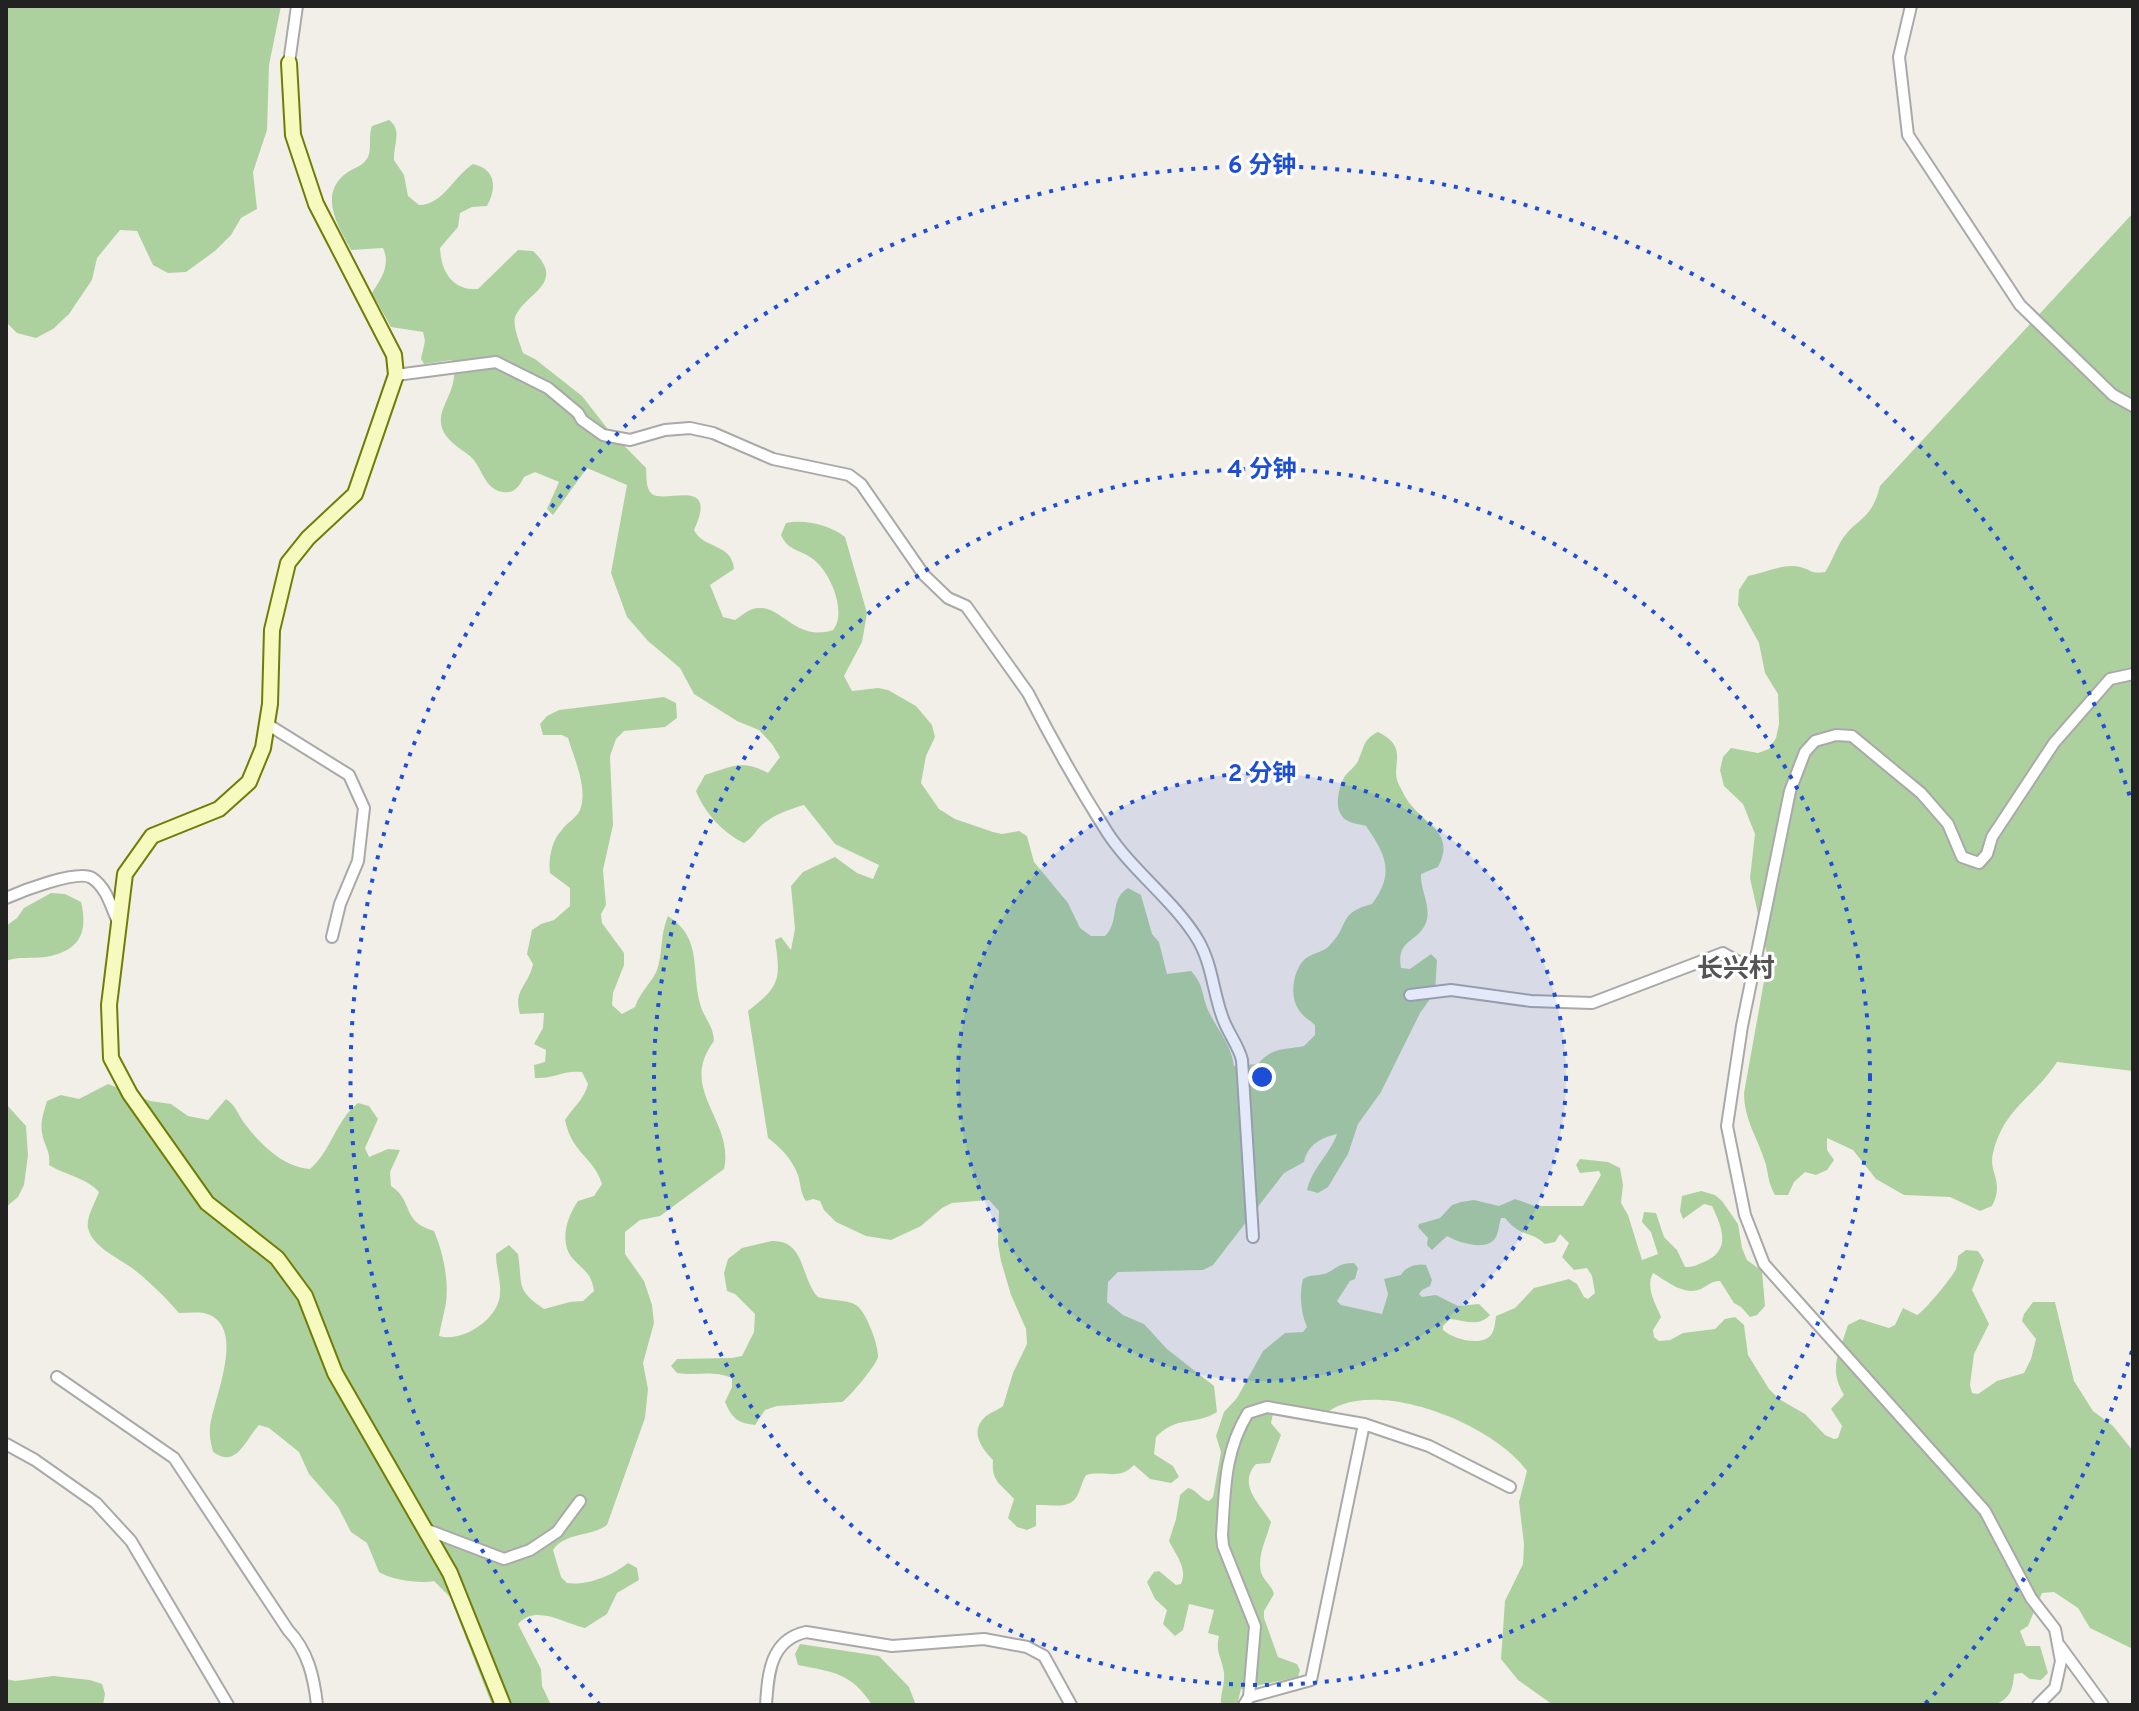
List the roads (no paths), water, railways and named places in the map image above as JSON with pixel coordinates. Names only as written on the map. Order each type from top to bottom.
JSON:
[{"type":"street","points":[[297,6],[289,63],[293,135],[316,204],[394,355],[396,375],[355,494],[308,538],[288,563],[272,630],[263,748],[249,782],[219,809],[152,836],[125,874],[109,1005],[111,1058],[130,1094],[207,1203],[277,1258],[305,1296],[335,1373],[450,1573],[503,1705]]},
{"type":"street","points":[[1911,6],[1899,57],[1908,135],[2020,305],[2113,395],[2133,406]]},
{"type":"street","points":[[396,375],[496,362],[548,388],[603,435],[630,440],[665,430],[690,428],[713,433],[773,459],[849,475],[861,484],[924,575],[948,598],[966,606],[977,619],[1028,693],[1107,832],[1198,940],[1209,963],[1222,1018],[1238,1044],[1242,1060],[1253,1237]]},
{"type":"street","points":[[2038,1705],[2055,1688],[2061,1661],[2055,1629],[2031,1598],[1985,1511],[1867,1383],[1764,1264],[1745,1215],[1727,1126],[1742,1026],[1790,791],[1805,752],[1815,741],[1836,735],[1852,736],[1921,793],[1948,824],[1962,857],[1979,863],[1987,854],[1992,837],[2054,743],[2110,679],[2133,674]]},
{"type":"street","points":[[267,724],[349,775],[364,808],[358,861],[340,904],[332,937]]},
{"type":"street","points":[[6,898],[29,888],[81,875],[91,877],[104,890],[119,925]]},
{"type":"street","points":[[1410,995],[1451,990],[1531,1001],[1592,1003],[1723,953],[1753,970]]},
{"type":"street","points":[[57,1377],[174,1458],[297,1640],[314,1676],[317,1705]]},
{"type":"street","points":[[1364,1424],[1311,1680],[1246,1701],[1255,1626],[1223,1546],[1222,1535],[1226,1471],[1235,1434],[1248,1413],[1267,1407],[1364,1424],[1429,1446],[1510,1487]]},
{"type":"street","points":[[6,1444],[96,1503],[131,1541],[228,1705]]},
{"type":"street","points":[[425,1529],[504,1559],[530,1550],[557,1532],[580,1501]]},
{"type":"street","points":[[766,1705],[768,1676],[779,1645],[792,1635],[806,1632],[892,1646],[984,1639],[1027,1647],[1044,1656],[1071,1705]]},
{"type":"street","points":[[2058,1643],[2103,1705]]},
{"type":"district","name":"长兴村","points":[[1736,970]]}]
